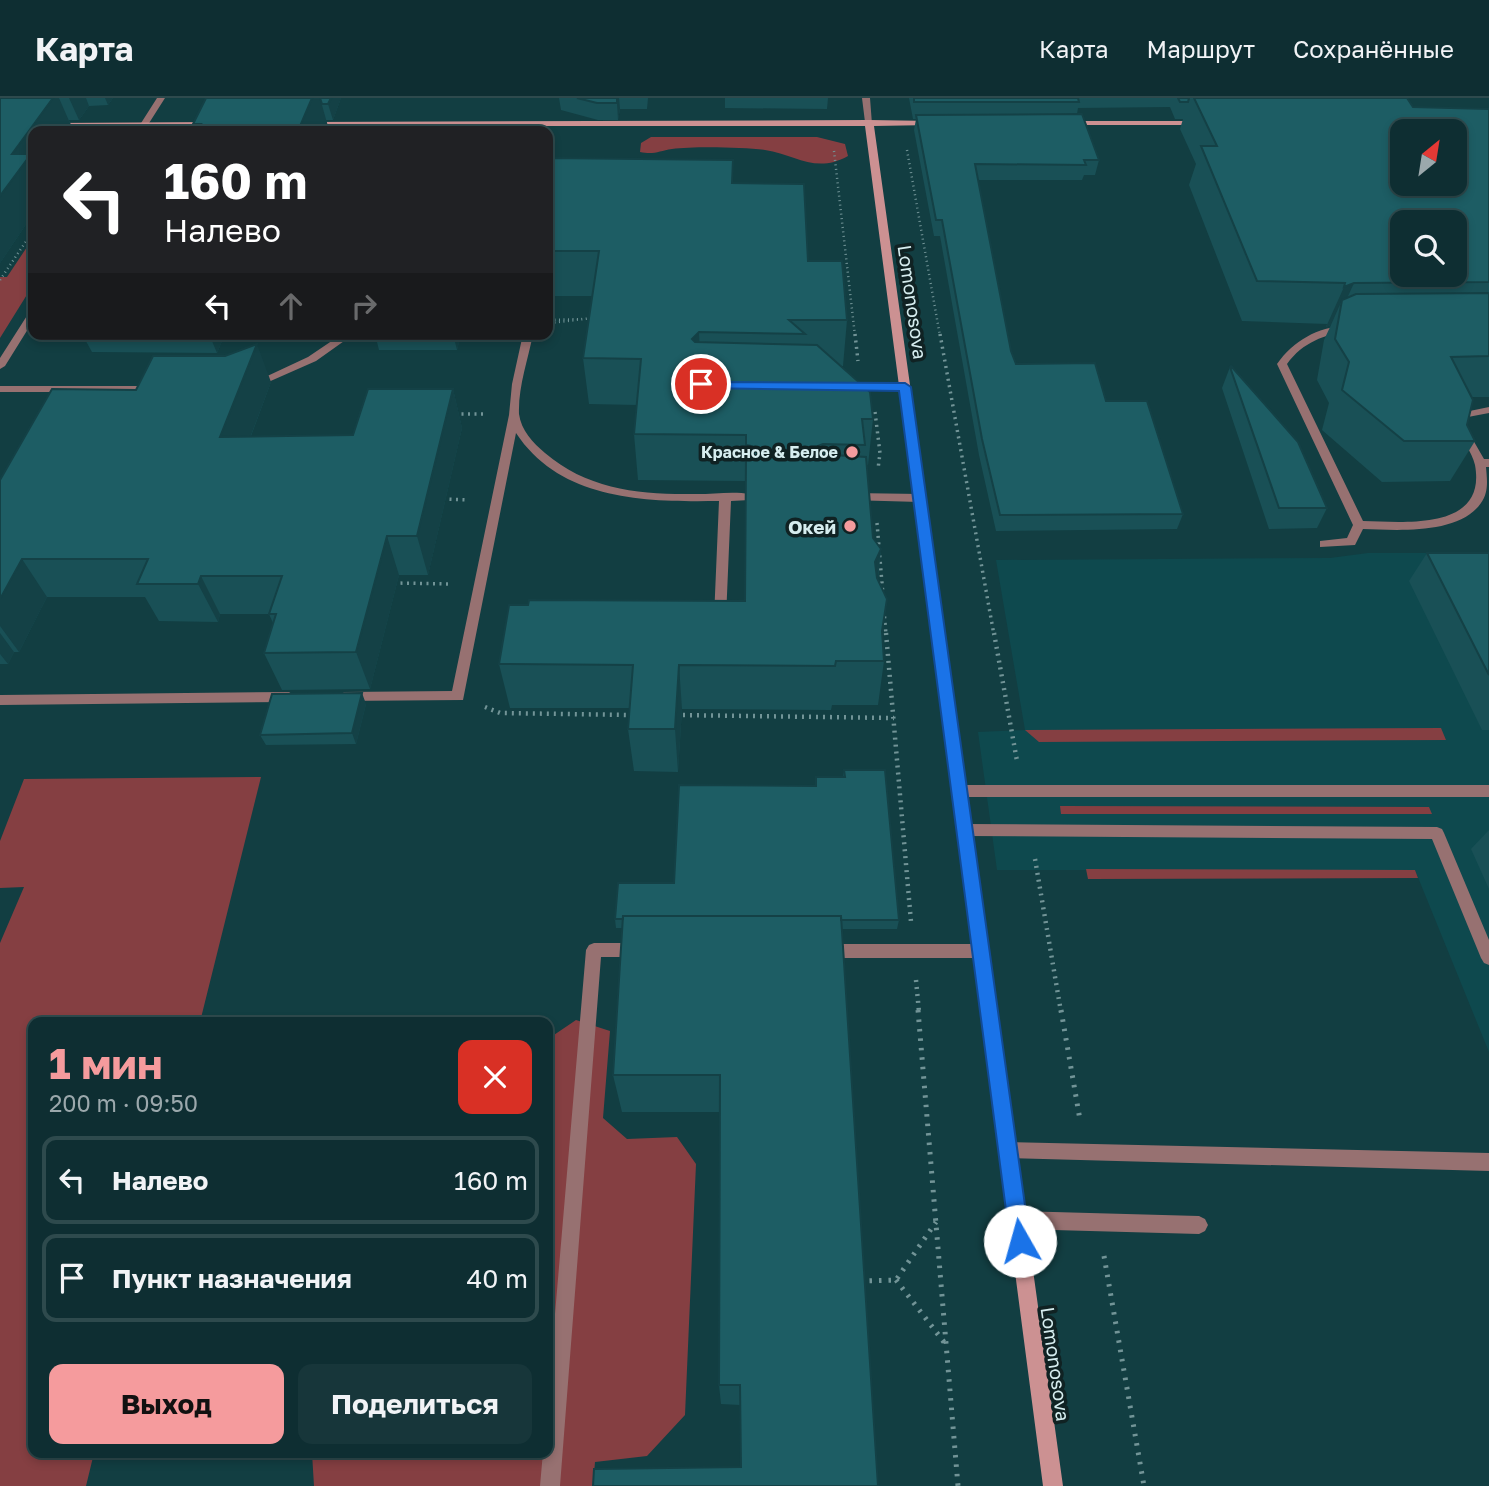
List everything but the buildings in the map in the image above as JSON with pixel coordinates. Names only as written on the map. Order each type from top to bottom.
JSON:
[{"type":"street","points":[[143,126],[161,98]]},
{"type":"street","points":[[866,98],[869,122]]},
{"type":"street","name":"Lomonosova","points":[[869,122],[1053,1486]]},
{"type":"street","points":[[299,124],[944,123]]},
{"type":"street","points":[[1053,123],[1216,123]]},
{"type":"street","points":[[180,126],[217,124]]},
{"type":"street","points":[[40,125],[74,126]]},
{"type":"street","points":[[0,366],[28,321]]},
{"type":"street","points":[[1359,525],[1282,364],[1293,347],[1336,329],[1363,328]]},
{"type":"street","points":[[241,389],[312,359],[340,340]]},
{"type":"street","points":[[333,697],[458,696],[527,340]]},
{"type":"street","points":[[835,386],[905,387]]},
{"type":"street","points":[[0,389],[171,389]]},
{"type":"street","points":[[1359,525],[1422,525],[1452,520],[1472,506],[1482,487],[1484,463],[1460,426],[1464,415],[1489,410]]},
{"type":"street","points":[[514,415],[521,435],[541,457],[562,472],[592,485],[639,496],[746,497]]},
{"type":"street","points":[[706,629],[720,629],[725,497]]},
{"type":"street","points":[[834,497],[920,498]]},
{"type":"street","points":[[1324,544],[1351,542],[1359,525]]},
{"type":"street","points":[[0,700],[305,697]]},
{"type":"street","points":[[960,791],[1489,791]]},
{"type":"street","points":[[965,830],[1437,833],[1489,958]]},
{"type":"street","points":[[553,1449],[594,950],[663,950]]},
{"type":"street","points":[[801,950],[981,951]]},
{"type":"street","points":[[1008,1150],[1489,1161]]},
{"type":"street","points":[[1017,1220],[1199,1225]]},
{"type":"street","points":[[550,1486],[552,1458]]},
{"type":"path","points":[[830,123],[861,386]]},
{"type":"path","points":[[0,280],[28,238]]},
{"type":"path","points":[[553,321],[600,317]]},
{"type":"path","points":[[445,414],[514,415]]},
{"type":"path","points":[[867,453],[880,453]]},
{"type":"path","points":[[390,583],[481,584]]},
{"type":"path","points":[[500,713],[640,715]]},
{"type":"path","points":[[668,715],[894,718]]},
{"type":"path","points":[[897,1280],[936,1221]]},
{"type":"path","points":[[855,1281],[897,1280]]},
{"type":"path","points":[[897,1280],[947,1347]]},
{"type":"shaded area","points":[[651,137],[817,137],[845,144],[848,156],[837,161],[816,163],[776,152],[744,148],[692,147],[653,153],[640,152],[641,143]]},
{"type":"shaded area","points":[[28,246],[28,293],[0,338],[0,277],[7,277]]},
{"type":"shaded area","points":[[1368,553],[1473,553],[1489,581],[1489,1052],[1415,870],[997,870],[978,732],[1025,730],[996,560],[1330,558]]},
{"type":"shaded area","points":[[1441,728],[1446,740],[1039,742],[1025,730]]},
{"type":"shaded area","points":[[261,777],[201,1017],[28,1017],[28,1458],[93,1458],[86,1486],[0,1486],[0,943],[24,887],[0,888],[0,841],[24,779]]},
{"type":"shaded area","points":[[1060,806],[1429,807],[1432,814],[1061,814]]},
{"type":"shaded area","points":[[1086,869],[1415,870],[1418,878],[1088,879]]},
{"type":"shaded area","points":[[576,1020],[610,1031],[603,1118],[627,1139],[677,1137],[696,1164],[685,1415],[647,1456],[595,1462],[593,1486],[314,1486],[312,1458],[553,1458],[553,1036]]},
{"type":"place","name":"Красное & Белое","points":[[852,452]]},
{"type":"place","name":"Окей","points":[[850,526]]},
{"type":"route","points":[[701,384],[905,387],[1020,1241]]}]
